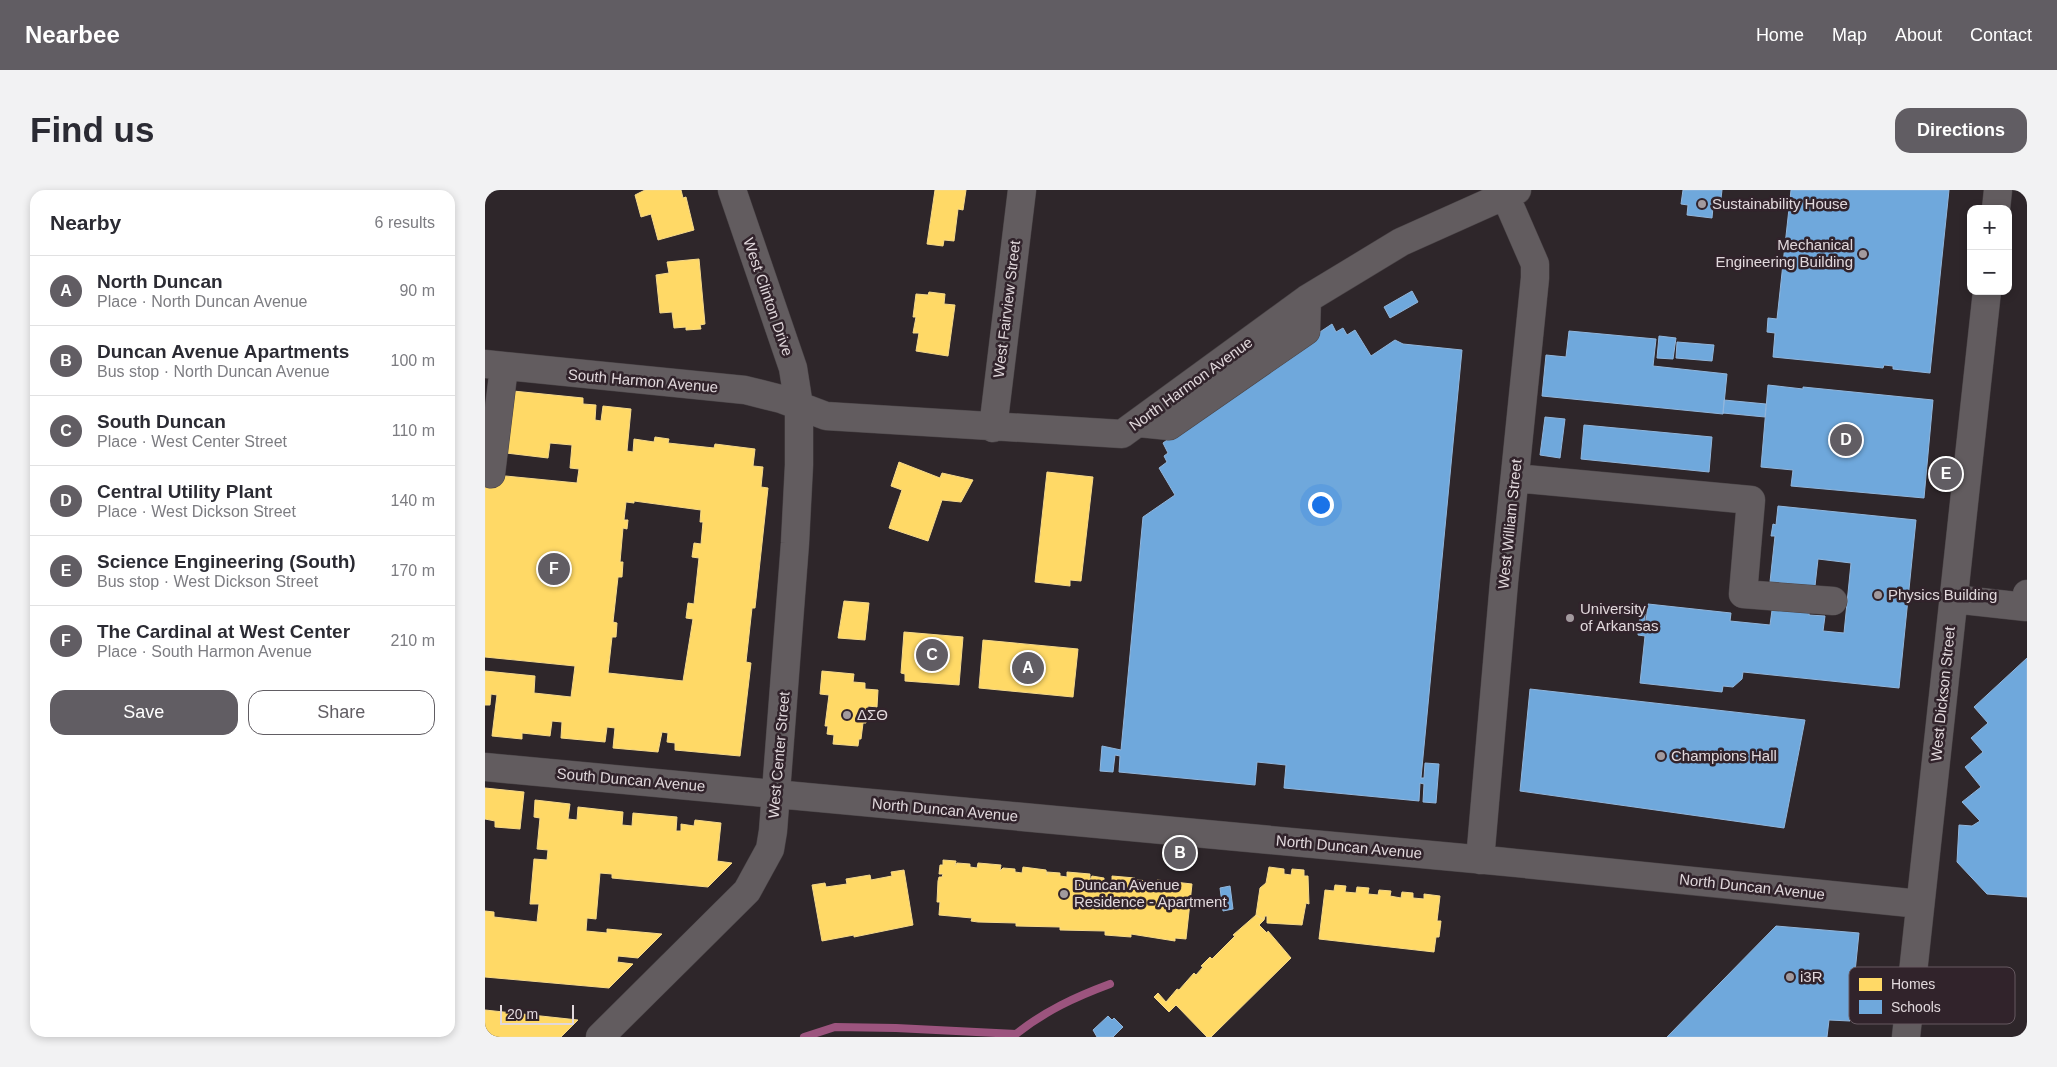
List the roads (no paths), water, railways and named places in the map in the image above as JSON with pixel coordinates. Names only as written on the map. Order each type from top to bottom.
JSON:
[{"type":"street","name":"West Clinton Drive","points":[[732,190],[793,368],[799,406]]},
{"type":"street","name":"West Fairview Street","points":[[993,428],[1022,190]]},
{"type":"street","points":[[1996,205],[1998,190]]},
{"type":"street","name":"North Harmon Avenue","points":[[799,406],[826,416],[993,428],[1122,434],[1307,299],[1401,242],[1511,192]]},
{"type":"street","name":"West William Street","points":[[1480,860],[1535,264],[1511,192]]},
{"type":"street","name":"West Dickson Street","points":[[1913,967],[1987,295]]},
{"type":"street","name":"South Harmon Avenue","points":[[494,366],[745,390],[772,396],[799,406]]},
{"type":"street","points":[[491,474],[494,366]]},
{"type":"street","name":"West Center Street","points":[[600,1037],[747,891],[769,849],[777,794],[798,484],[799,406]]},
{"type":"street","points":[[1515,478],[1751,500],[1743,594],[1833,601]]},
{"type":"street","points":[[1953,599],[2026,607],[2027,594]]},
{"type":"street","name":"South Duncan Avenue","points":[[485,767],[777,794]]},
{"type":"street","name":"North Duncan Avenue","points":[[777,794],[1480,860],[1920,904]]},
{"type":"street","name":"West Dickson Street","points":[[1906,1037],[1907,1024]]},
{"type":"waterway","points":[[804,1037],[835,1027],[1016,1034],[1038,1018],[1061,1005],[1110,984]]},
{"type":"place","name":"Sustainability House","points":[[1702,204]]},
{"type":"place","name":"Mechanical Engineering Building","points":[[1863,254]]},
{"type":"place","name":"Central Utility Plant","points":[[1846,440]]},
{"type":"place","name":"Science Engineering (South)","points":[[1946,474]]},
{"type":"place","name":"The Cardinal at West Center","points":[[554,569]]},
{"type":"place","name":"Physics Building","points":[[1878,595]]},
{"type":"place","name":"University of Arkansas","points":[[1570,618]]},
{"type":"place","name":"South Duncan","points":[[932,655]]},
{"type":"place","name":"North Duncan","points":[[1028,668]]},
{"type":"place","name":"ΔΣΘ","points":[[847,715]]},
{"type":"place","name":"Champions Hall","points":[[1661,756]]},
{"type":"place","name":"Duncan Avenue Apartments","points":[[1180,853]]},
{"type":"place","name":"Duncan Avenue Residence - Apartment","points":[[1064,894]]},
{"type":"place","name":"i3R","points":[[1790,977]]}]
